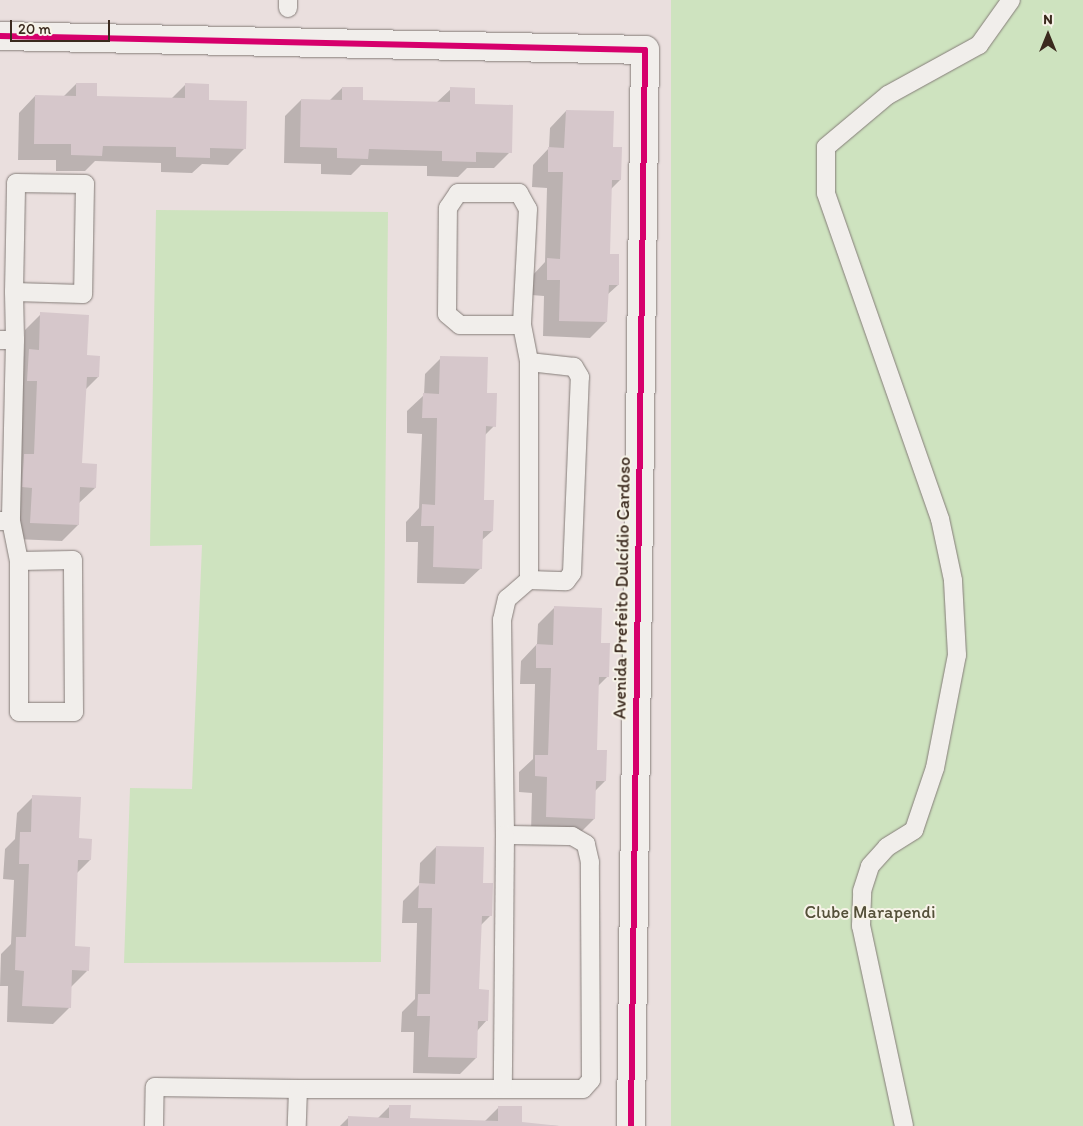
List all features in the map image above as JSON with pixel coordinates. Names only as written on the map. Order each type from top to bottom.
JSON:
[{"type":"street","name":"Avenida Prefeito Dulcídio Cardoso","points":[[0,36],[645,50],[631,1126]]},
{"type":"lane","points":[[904,1126],[860,926],[862,891],[870,866],[887,847],[914,830],[935,768],[957,655],[953,580],[940,519],[826,193],[826,147],[888,95],[978,45],[1011,0]]},
{"type":"lane","points":[[14,292],[83,294],[85,184],[16,183],[14,292],[7,340],[6,521],[19,561],[19,712],[74,712],[73,560],[19,561]]},
{"type":"lane","points":[[522,325],[460,325],[447,314],[448,208],[458,193],[519,193],[528,209],[522,325],[529,362],[530,580]]},
{"type":"lane","points":[[503,1089],[505,835],[502,620],[507,599],[530,580],[566,581],[572,573],[580,377],[574,367],[529,362]]},
{"type":"lane","points":[[151,1123],[155,1088],[583,1089],[590,1080],[590,862],[586,844],[572,836],[505,835]]},
{"type":"lane","points":[[297,1126],[298,1089]]},
{"type":"green space","name":"Clube Marapendi","points":[[671,0],[1083,0],[1083,1126],[671,1126]]},
{"type":"green space","points":[[156,210],[388,212],[381,962],[124,963],[130,788],[192,789],[202,545],[150,546]]},
{"type":"building","points":[[76,83],[97,83],[97,96],[185,98],[185,83],[209,84],[209,100],[247,101],[246,149],[210,148],[210,158],[176,157],[176,147],[103,146],[102,156],[71,155],[71,144],[34,144],[35,95],[76,96]]},
{"type":"building","points":[[342,87],[363,87],[363,100],[450,102],[450,87],[475,88],[475,104],[513,105],[512,153],[476,152],[476,162],[442,161],[442,151],[369,149],[368,159],[337,158],[337,148],[300,147],[301,99],[342,100]]},
{"type":"building","points":[[566,110],[614,111],[613,147],[622,147],[621,180],[612,180],[610,254],[619,254],[619,285],[609,285],[607,322],[559,321],[560,280],[547,280],[547,258],[560,259],[563,172],[548,172],[548,147],[564,148]]},
{"type":"building","points":[[40,312],[89,315],[87,355],[100,356],[99,377],[87,377],[82,463],[97,464],[96,488],[80,487],[79,525],[30,523],[32,488],[22,487],[24,454],[34,454],[37,381],[27,381],[29,349],[39,350]]},
{"type":"building","points":[[440,356],[488,357],[487,393],[497,393],[496,427],[486,426],[484,500],[494,500],[493,531],[483,531],[482,569],[433,567],[434,526],[421,526],[422,504],[435,505],[437,418],[422,418],[423,393],[439,394]]},
{"type":"building","points":[[554,606],[602,608],[601,643],[610,643],[609,677],[599,677],[597,750],[607,750],[606,781],[596,781],[595,819],[546,817],[547,777],[535,776],[535,755],[548,755],[551,668],[536,668],[536,644],[553,645]]},
{"type":"building","points":[[32,795],[81,797],[79,838],[92,839],[91,860],[78,860],[75,946],[90,947],[89,971],[72,970],[71,1008],[22,1006],[24,971],[15,970],[16,937],[26,937],[29,864],[19,864],[20,832],[31,832]]},
{"type":"building","points":[[436,846],[484,847],[483,883],[493,883],[492,916],[482,916],[479,989],[489,990],[488,1021],[478,1021],[477,1058],[428,1057],[430,1016],[417,1016],[418,994],[430,994],[432,908],[418,908],[419,883],[435,884]]},
{"type":"building","points":[[389,1105],[411,1105],[410,1118],[498,1121],[498,1106],[522,1106],[522,1122],[560,1126],[348,1126],[348,1116],[389,1118]]},
{"type":"cycle path","points":[[0,36],[645,50],[631,1126]]}]
